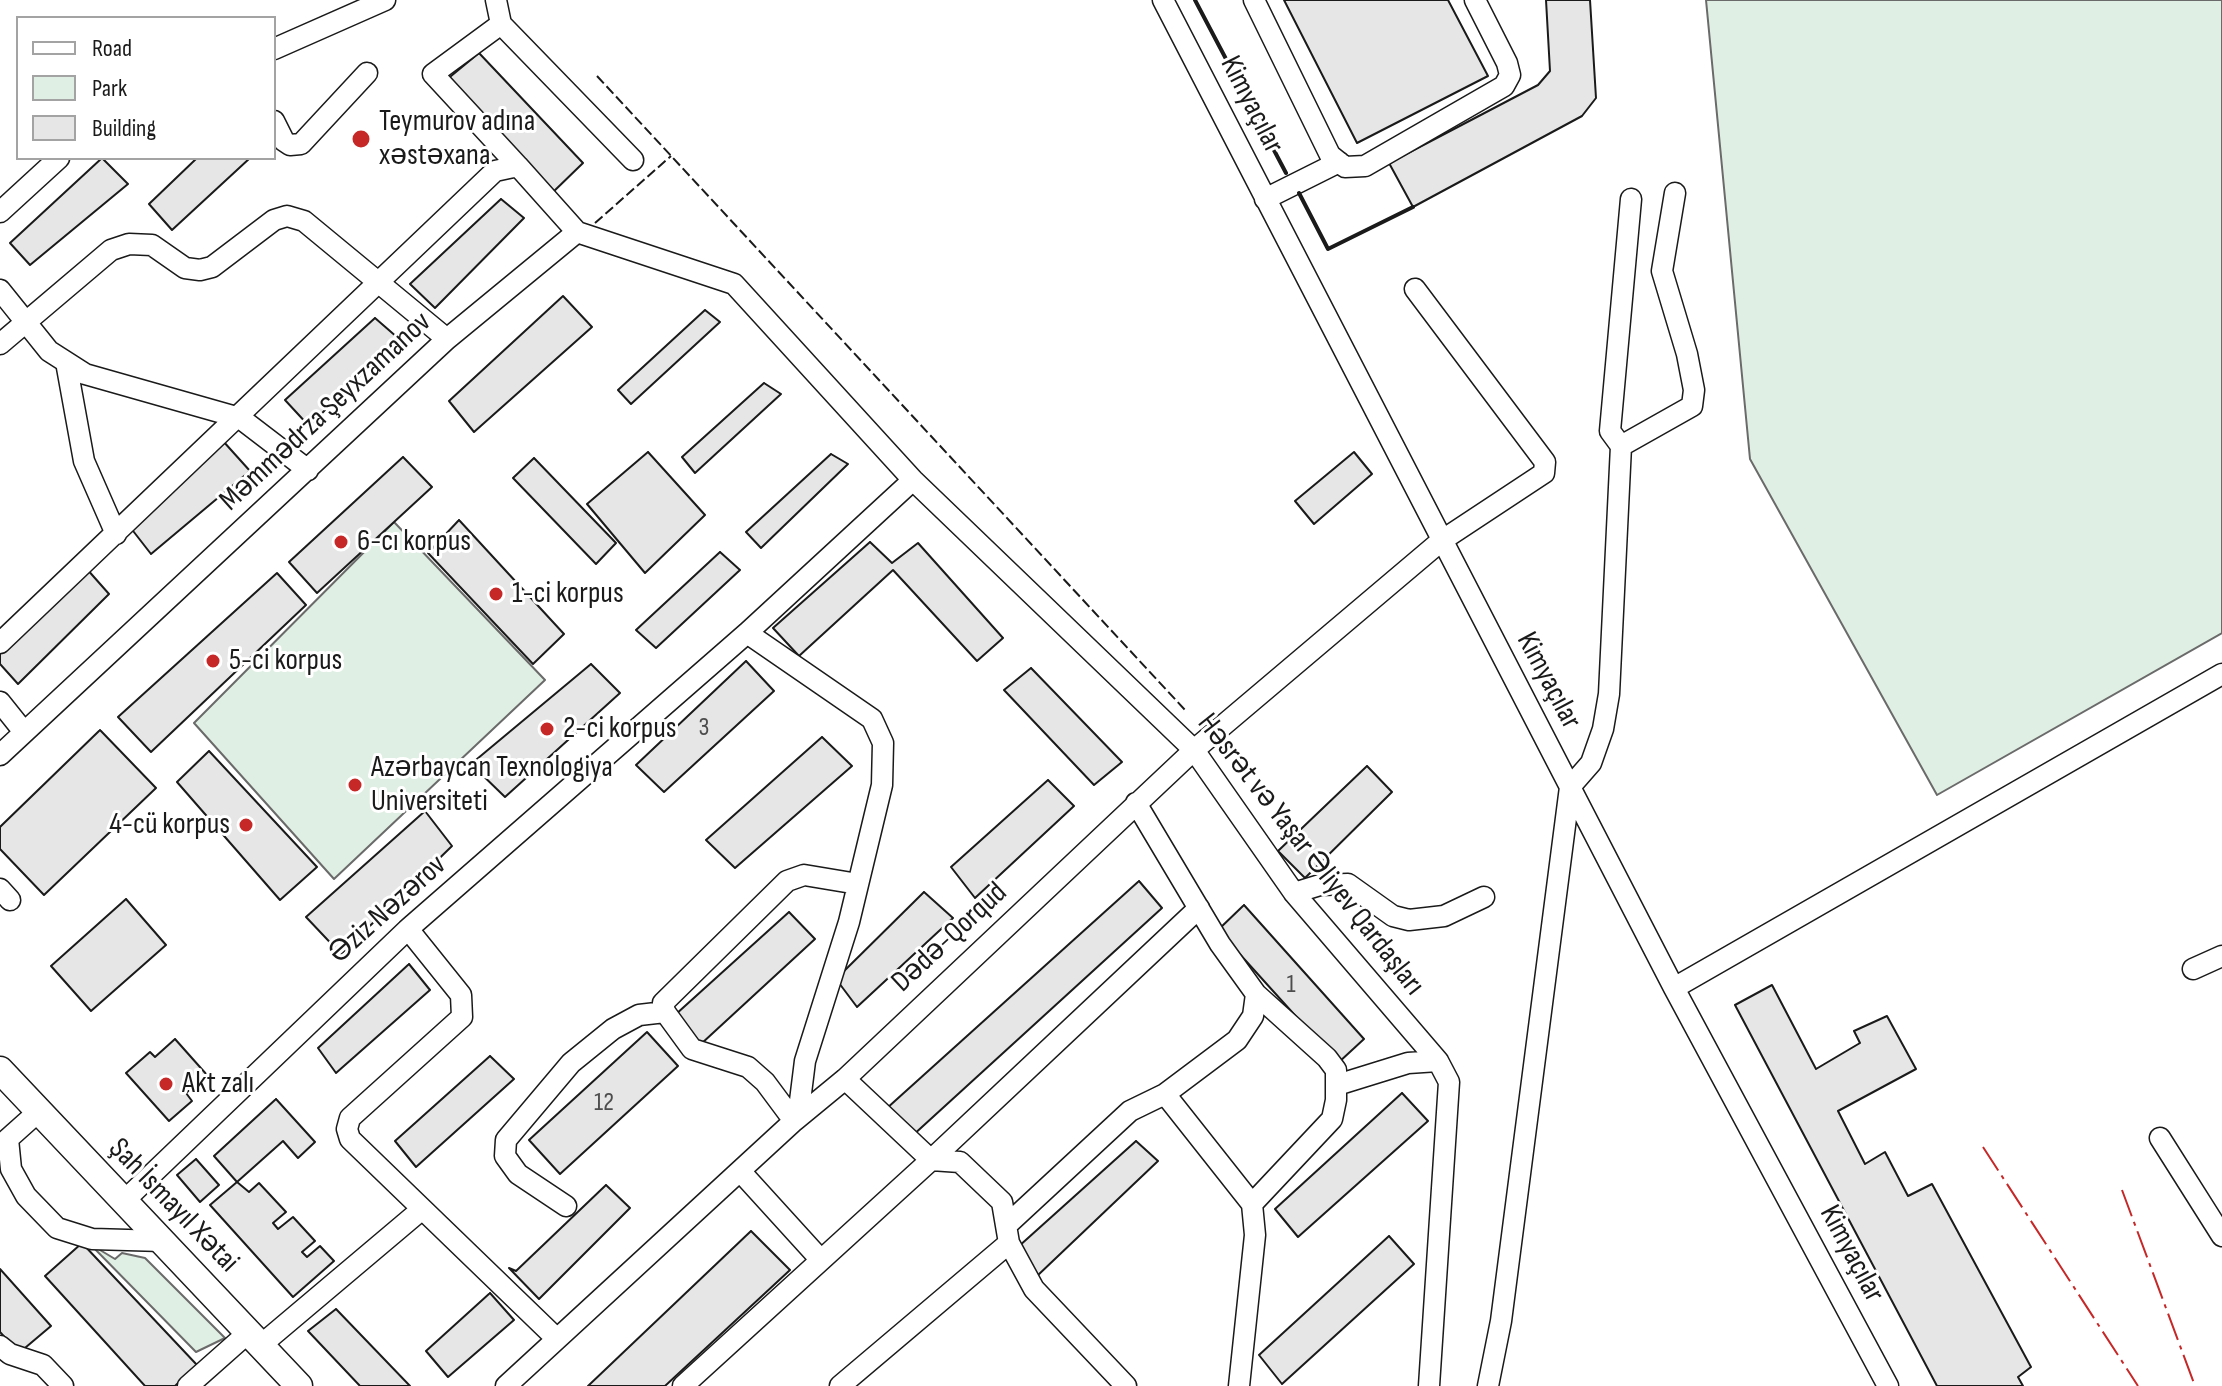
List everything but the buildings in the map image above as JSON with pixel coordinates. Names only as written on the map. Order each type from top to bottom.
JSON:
[{"type":"main road","name":"Şah İsmayıl Xətai","points":[[0,1070],[299,1386]]},
{"type":"street","points":[[276,48],[385,0]]},
{"type":"street","points":[[496,0],[501,24],[633,160]]},
{"type":"street","name":"Kimyaçılar","points":[[1163,0],[1674,988],[1888,1386]]},
{"type":"street","points":[[1254,0],[1330,155],[1345,167],[1365,166],[1504,86],[1510,75],[1507,63],[1476,1]]},
{"type":"street","points":[[501,24],[433,74],[577,232]]},
{"type":"street","points":[[276,125],[284,141],[290,145],[301,144],[367,73]]},
{"type":"street","points":[[0,212],[57,160]]},
{"type":"street","points":[[1265,199],[1339,162]]},
{"type":"street","points":[[0,643],[240,418],[495,171],[518,166]]},
{"type":"street","points":[[1621,446],[1692,406],[1694,390],[1687,354],[1662,271],[1675,193]]},
{"type":"street","points":[[1488,1386],[1501,1321],[1570,787],[1591,763],[1603,729],[1609,694],[1621,446],[1610,431],[1631,199]]},
{"type":"street","points":[[0,344],[111,250],[129,244],[152,245],[185,268],[200,270],[212,267],[274,220],[287,216],[304,221],[447,339]]},
{"type":"street","name":"Həsrət və Yaşar Əliyev Qardaşları","points":[[577,232],[734,284],[913,480],[1194,750],[1294,893],[1438,1061],[1449,1082],[1429,1386]]},
{"type":"street","name":"Məmmədrza Şeyxzamanov","points":[[0,755],[447,339],[577,232]]},
{"type":"street","name":"Dədə-Qorqud","points":[[506,1386],[796,1119],[845,1079],[1194,750],[1441,541],[1544,473],[1545,467],[1415,289]]},
{"type":"street","points":[[0,290],[49,351],[85,374],[240,418],[308,470]]},
{"type":"street","points":[[66,362],[84,461],[116,534]]},
{"type":"street","name":"Əziz Nəzərov","points":[[125,1200],[408,929],[747,633],[913,480]]},
{"type":"street","points":[[747,633],[872,719],[883,743],[882,785],[858,884],[805,1061],[796,1119]]},
{"type":"street","points":[[1674,988],[2222,674]]},
{"type":"street","points":[[0,702],[24,732]]},
{"type":"street","points":[[1136,803],[1199,908],[1256,994],[1327,1058],[1336,1070],[1332,1119],[1252,1204]]},
{"type":"street","points":[[796,1119],[748,1067],[692,1049],[665,1012],[663,1003],[787,881],[804,875],[858,884]]},
{"type":"street","points":[[1294,893],[1320,885],[1348,884],[1393,916],[1409,920],[1444,916],[1484,897]]},
{"type":"street","points":[[683,1386],[931,1160],[1199,908]]},
{"type":"street","points":[[408,929],[461,995],[462,1017],[350,1118],[347,1129],[350,1139],[557,1339]]},
{"type":"street","points":[[2193,969],[2222,956]]},
{"type":"street","points":[[840,1386],[1009,1234],[1130,1111],[1165,1094],[1247,1029],[1256,994]]},
{"type":"street","points":[[566,1206],[518,1174],[505,1156],[506,1140],[581,1055],[613,1029],[639,1015],[665,1012]]},
{"type":"street","points":[[1337,1085],[1408,1063],[1438,1061]]},
{"type":"street","points":[[845,1079],[931,1160],[960,1162],[1002,1202],[1009,1234],[1034,1289],[1097,1360],[1126,1386]]},
{"type":"street","points":[[1165,1094],[1252,1204],[1255,1235],[1239,1386]]},
{"type":"street","points":[[38,1112],[4,1143],[11,1169],[26,1196],[57,1228],[92,1239],[163,1241]]},
{"type":"street","points":[[2160,1138],[2222,1236]]},
{"type":"street","points":[[740,1171],[820,1259]]},
{"type":"street","points":[[188,1386],[255,1339],[421,1210]]},
{"type":"street","points":[[0,1346],[10,1354],[43,1365],[63,1386]]},
{"type":"green space","points":[[1706,0],[2222,0],[2222,633],[1937,795],[1750,459]]},
{"type":"green space","points":[[394,522],[545,680],[334,879],[194,723]]},
{"type":"green space","points":[[90,1244],[115,1259],[122,1253],[145,1258],[225,1338],[196,1352]]},
{"type":"fence","points":[[597,76],[1186,711]]},
{"type":"fence","points":[[595,223],[671,156]]},
{"type":"wall","points":[[1195,0],[1286,173]]},
{"type":"wall","points":[[1299,193],[1328,249],[1413,207]]},
{"type":"power","points":[[1983,1147],[2138,1386]]},
{"type":"power","points":[[2122,1190],[2195,1386]]},
{"type":"place","name":"Teymurov adına xəstəxana","points":[[361,139]]},
{"type":"place","name":"6-cı korpus","points":[[341,542]]},
{"type":"place","name":"1-ci korpus","points":[[496,594]]},
{"type":"place","name":"5-ci korpus","points":[[213,661]]},
{"type":"place","name":"2-ci korpus","points":[[547,729]]},
{"type":"place","name":"Azərbaycan Texnologiya Universiteti","points":[[355,785]]},
{"type":"place","name":"4-cü korpus","points":[[246,825]]},
{"type":"place","name":"Akt zalı","points":[[166,1084]]}]
